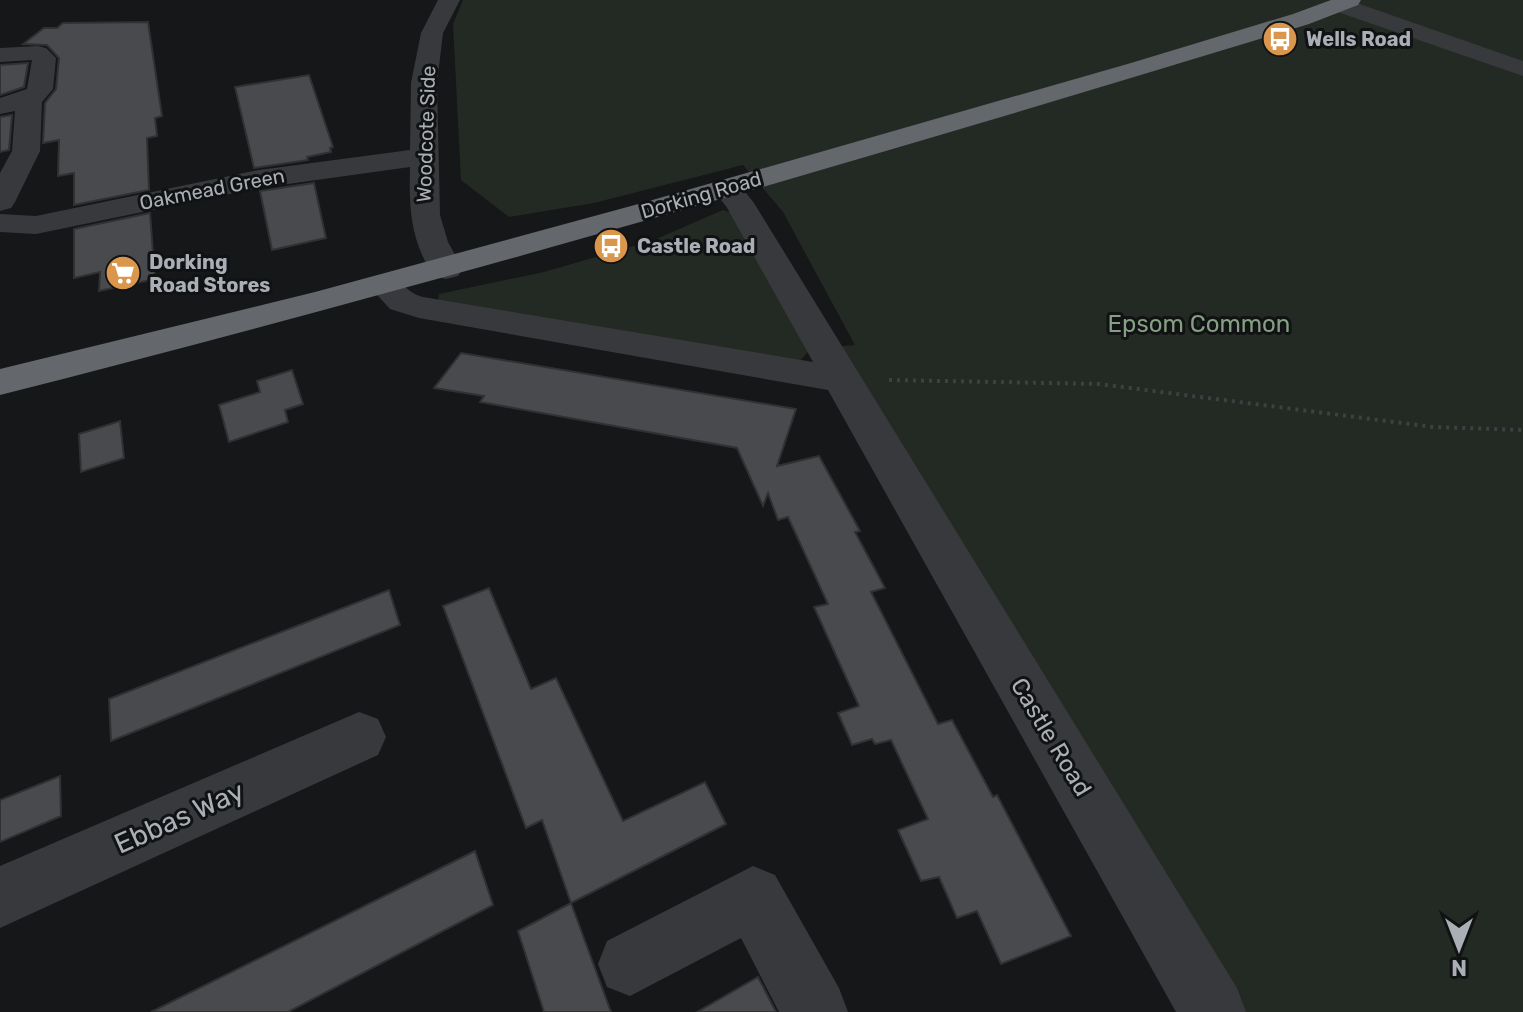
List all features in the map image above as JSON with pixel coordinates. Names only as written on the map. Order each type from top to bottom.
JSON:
[{"type":"highway","name":"Dorking Road","points":[[0,382],[386,286],[946,127],[1345,3]]},
{"type":"street","name":"Woodcote Side","points":[[446,269],[432,242],[424,215],[424,83],[432,33],[449,0]]},
{"type":"street","points":[[1345,3],[1523,69]]},
{"type":"street","name":"Oakmead Green","points":[[0,55],[26,52],[38,53],[44,58],[42,90],[29,102],[26,151],[0,206],[16,226],[36,225],[259,179],[426,156]]},
{"type":"street","points":[[0,106],[29,102]]},
{"type":"street","name":"Castle Road","points":[[726,188],[739,203],[1213,1012]]},
{"type":"street","points":[[386,286],[402,302],[419,307],[840,379]]},
{"type":"street","name":"Ebbas Way","points":[[0,897],[359,737]]},
{"type":"street","points":[[630,964],[753,897],[815,1012]]},
{"type":"path","points":[[840,379],[1099,384],[1433,427],[1523,430]]},
{"type":"green space","name":"Epsom Common","points":[[463,0],[1523,0],[1523,1012],[1239,1012],[833,347],[855,345],[783,212],[743,165],[594,203],[509,217],[461,180],[453,24]]},
{"type":"green space","points":[[723,210],[735,214],[808,352],[798,363],[438,301],[439,294],[544,272],[654,240]]},
{"type":"building","points":[[148,22],[162,116],[155,118],[157,136],[147,138],[149,190],[74,205],[74,173],[58,176],[59,140],[43,143],[45,103],[56,89],[59,58],[47,45],[23,44],[44,28],[57,28],[63,23]]},
{"type":"building","points":[[28,63],[24,87],[0,95],[0,65]]},
{"type":"building","points":[[309,75],[333,147],[330,148],[331,152],[307,157],[308,160],[254,168],[235,87]]},
{"type":"building","points":[[12,115],[9,150],[0,152],[0,117]]},
{"type":"building","points":[[314,183],[326,238],[272,250],[260,191]]},
{"type":"building","points":[[150,213],[155,279],[99,291],[100,272],[74,278],[74,229]]},
{"type":"building","points":[[461,353],[796,409],[777,466],[819,456],[860,531],[855,532],[885,588],[871,592],[938,724],[952,720],[993,797],[997,795],[1071,936],[1001,964],[977,911],[957,918],[939,877],[921,881],[898,830],[928,819],[891,740],[875,744],[872,739],[852,745],[838,713],[859,706],[814,607],[828,604],[788,517],[778,520],[768,493],[763,506],[737,448],[480,402],[484,396],[434,388]]},
{"type":"building","points":[[292,370],[303,404],[285,410],[288,422],[229,442],[219,405],[260,392],[257,381]]},
{"type":"building","points":[[120,421],[124,458],[81,472],[79,434]]},
{"type":"building","points":[[489,588],[531,689],[556,678],[623,821],[705,782],[726,824],[571,903],[542,820],[526,828],[443,606]]},
{"type":"building","points":[[389,590],[400,625],[111,741],[109,699]]},
{"type":"building","points":[[60,776],[61,816],[0,842],[0,800]]},
{"type":"building","points":[[475,851],[493,905],[288,1012],[151,1012]]},
{"type":"building","points":[[571,903],[611,1012],[544,1012],[518,931]]},
{"type":"building","points":[[758,977],[776,1012],[697,1012]]},
{"type":"place","name":"Wells Road","points":[[1280,39]]},
{"type":"place","name":"Castle Road","points":[[611,246]]},
{"type":"place","name":"Dorking Road Stores","points":[[123,273]]}]
